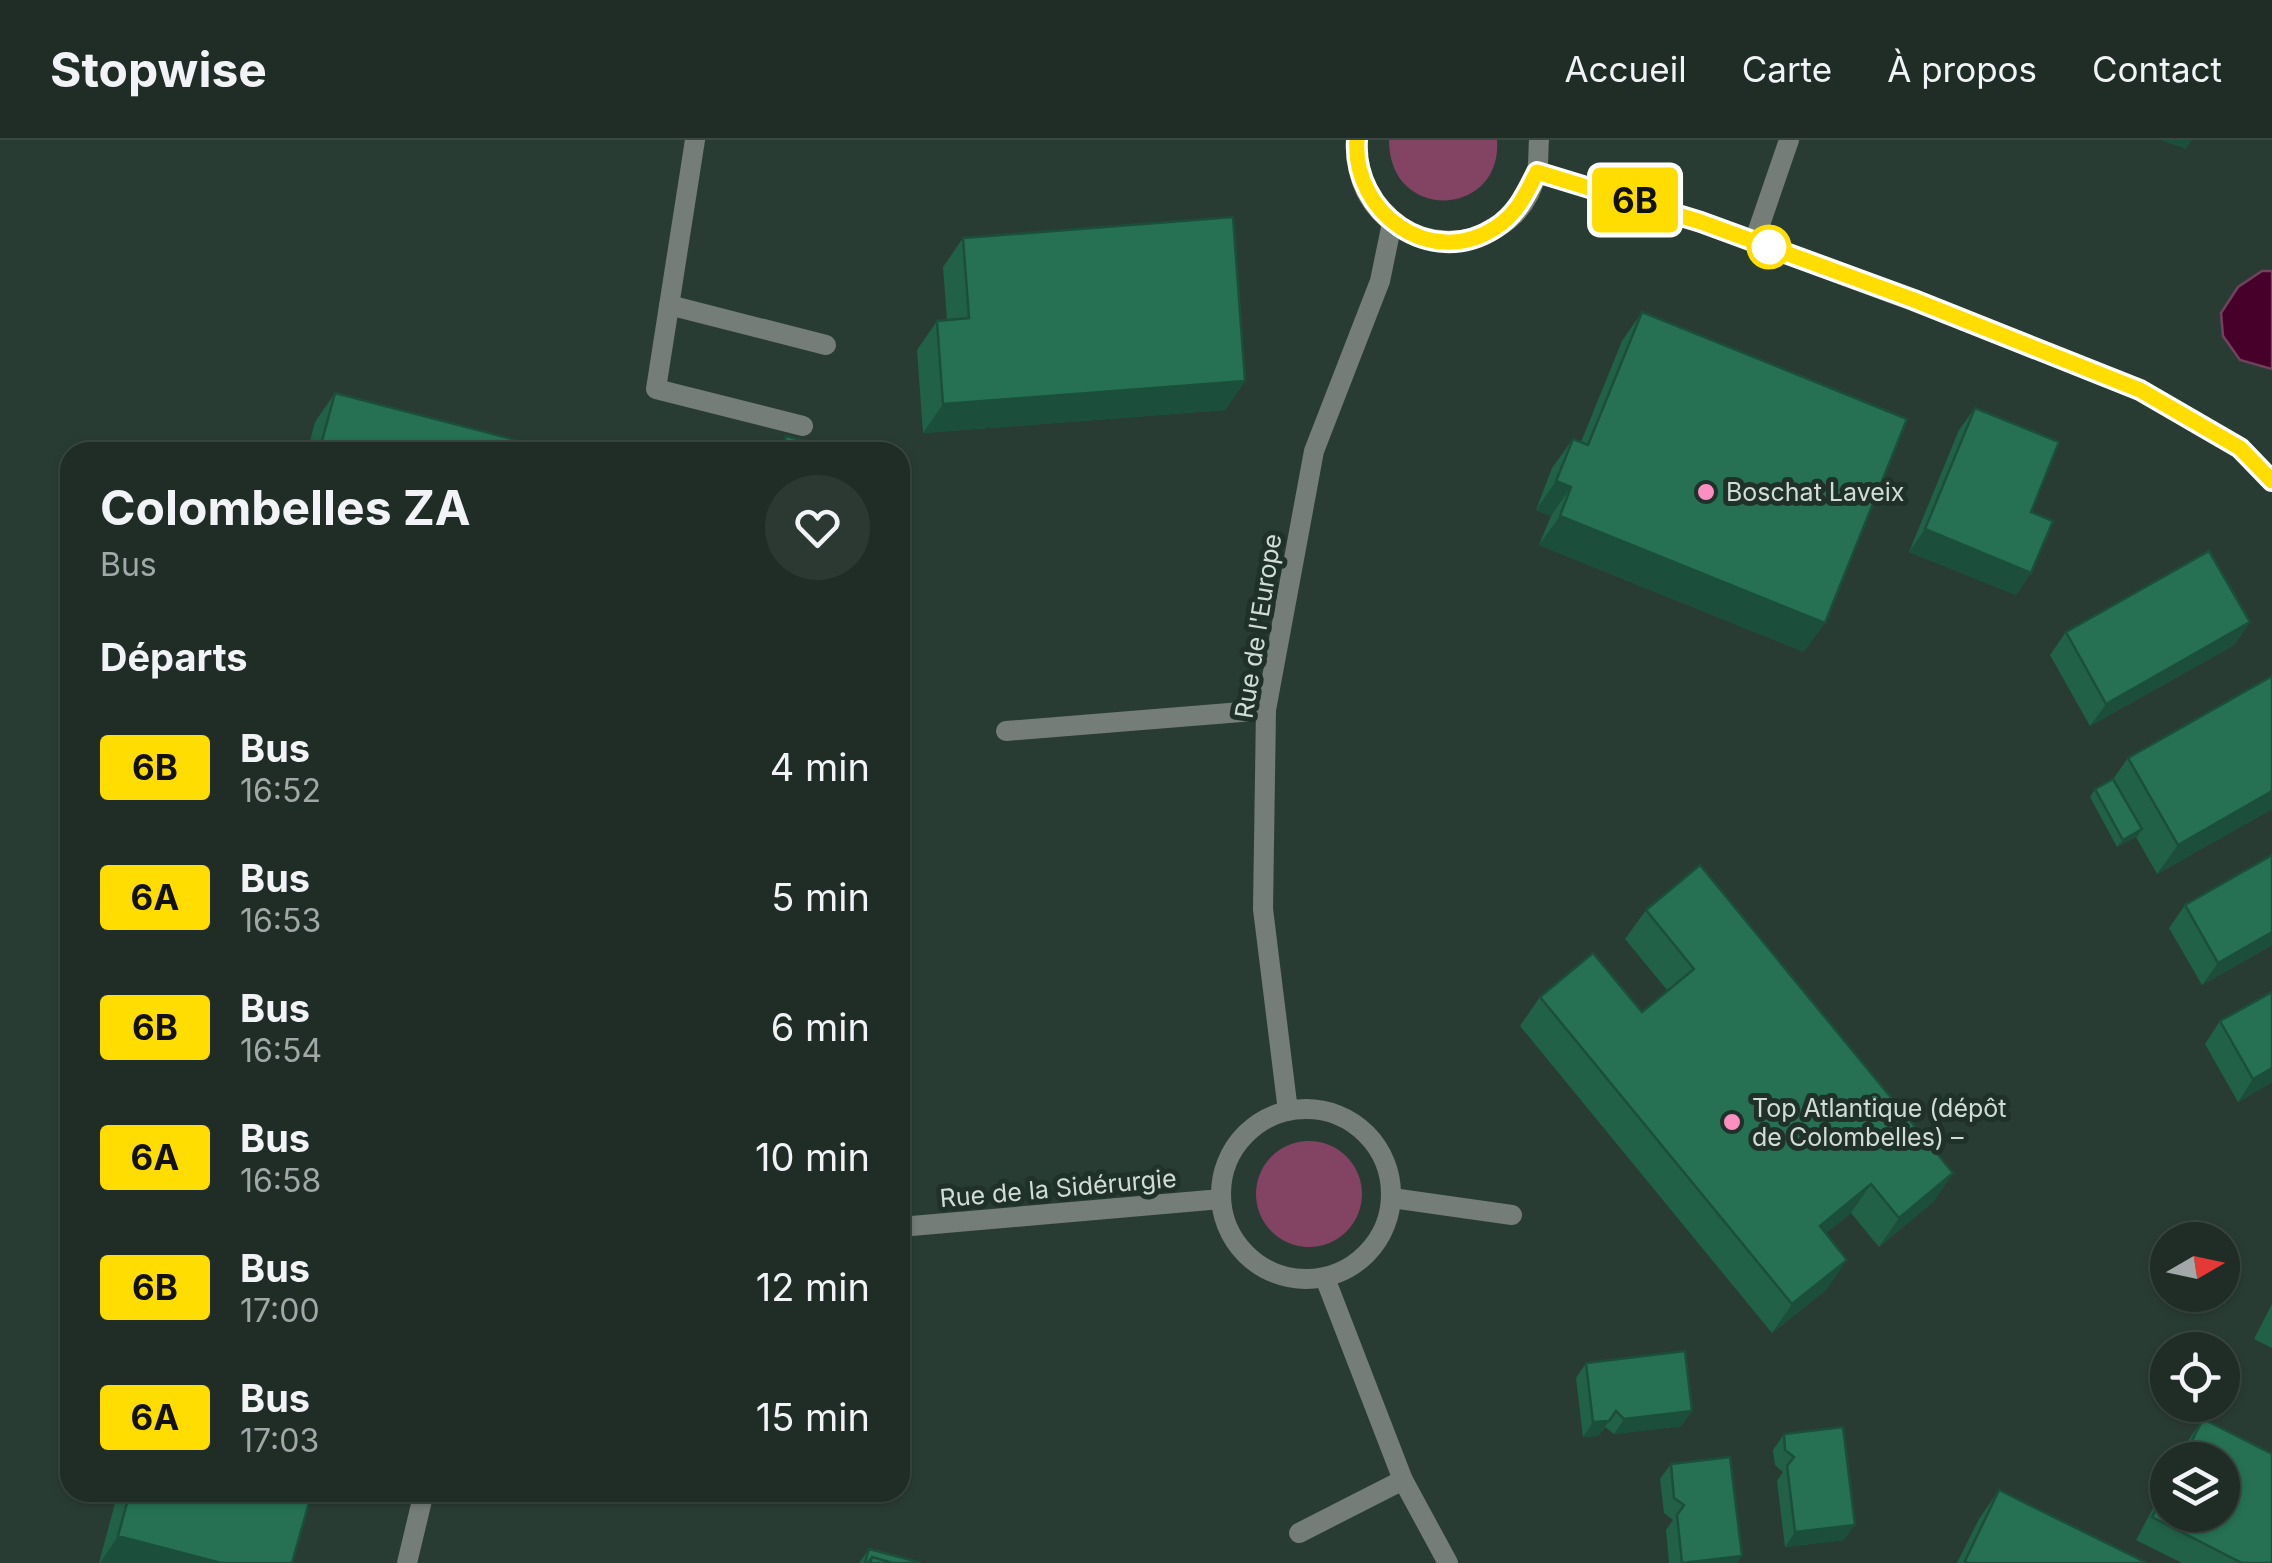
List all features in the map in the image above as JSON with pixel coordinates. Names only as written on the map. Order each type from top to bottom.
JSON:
[{"type":"street","points":[[695,140],[656,389],[803,426]]},
{"type":"street","points":[[1357,140],[1355,162],[1368,196],[1392,224],[1424,239],[1460,241],[1494,229],[1521,205],[1537,172],[1538,140]]},
{"type":"street","points":[[1754,242],[1790,140]]},
{"type":"street","points":[[1537,172],[1634,200],[1754,242],[2140,390],[2240,448],[2272,481]]},
{"type":"street","name":"Rue de l'Europe","points":[[1288,1110],[1263,910],[1266,710],[1314,452],[1380,281],[1392,224]]},
{"type":"street","points":[[669,305],[826,345]]},
{"type":"street","points":[[1006,732],[1266,710]]},
{"type":"street","points":[[1313,1108],[1339,1114],[1361,1128],[1384,1160],[1392,1198],[1386,1225],[1372,1249],[1352,1268],[1325,1278],[1296,1280],[1268,1271],[1244,1253],[1228,1228],[1221,1199],[1223,1175],[1232,1152],[1246,1133],[1265,1119],[1288,1110],[1313,1108]]},
{"type":"street","points":[[1392,1198],[1512,1215]]},
{"type":"street","name":"Rue de la Sidérurgie","points":[[910,1226],[1221,1199]]},
{"type":"street","points":[[1325,1278],[1403,1480],[1448,1563]]},
{"type":"street","points":[[1298,1533],[1403,1480]]},
{"type":"street","points":[[406,1563],[421,1502]]},
{"type":"shaded area","points":[[1389,140],[1497,140],[1494,166],[1483,184],[1465,196],[1445,200],[1425,197],[1407,186],[1394,167]]},
{"type":"shaded area","points":[[2262,271],[2272,271],[2272,369],[2240,360],[2223,336],[2221,313],[2238,287]]},
{"type":"shaded area","points":[[1309,1141],[1329,1145],[1346,1157],[1358,1174],[1362,1194],[1358,1214],[1346,1231],[1329,1243],[1309,1247],[1289,1243],[1272,1231],[1260,1214],[1256,1194],[1260,1174],[1272,1157],[1289,1145]]},
{"type":"building","points":[[1233,217],[1245,381],[943,404],[937,321],[969,318],[963,238]]},
{"type":"building","name":"Boschat Laveix","points":[[1642,312],[1907,419],[1825,623],[1560,516],[1571,487],[1556,481],[1573,439],[1588,445]]},
{"type":"building","points":[[335,393],[524,442],[322,442]]},
{"type":"building","points":[[1975,408],[2059,442],[2031,512],[2053,521],[2031,573],[1925,529]]},
{"type":"building","points":[[786,436],[808,442],[784,442]]},
{"type":"building","points":[[2209,551],[2250,622],[2106,704],[2066,632]]},
{"type":"building","points":[[2272,676],[2272,791],[2178,845],[2128,758]]},
{"type":"building","points":[[2113,779],[2142,829],[2123,840],[2095,789]]},
{"type":"building","points":[[2272,855],[2272,932],[2218,963],[2185,905]]},
{"type":"building","name":"Top Atlantique (dépôt de Colombelles) –","points":[[1700,865],[1953,1173],[1899,1218],[1871,1184],[1820,1226],[1847,1260],[1792,1304],[1540,997],[1593,953],[1642,1012],[1694,969],[1646,910]]},
{"type":"building","points":[[2272,992],[2272,1068],[2253,1079],[2220,1021]]},
{"type":"building","points":[[1685,1351],[1692,1411],[1624,1419],[1616,1411],[1609,1421],[1593,1422],[1586,1363]]},
{"type":"building","points":[[2201,1422],[2209,1422],[2272,1454],[2272,1563],[2242,1563],[2181,1532],[2240,1532],[2240,1442],[2191,1442]]},
{"type":"building","points":[[1843,1427],[1855,1525],[1795,1532],[1787,1466],[1794,1457],[1785,1450],[1784,1434]]},
{"type":"building","points":[[1730,1457],[1742,1556],[1682,1563],[1677,1515],[1684,1505],[1674,1498],[1671,1464]]},
{"type":"building","points":[[1999,1490],[2147,1563],[1969,1563],[1965,1561]]},
{"type":"building","points":[[127,1502],[309,1502],[292,1563],[221,1563],[118,1536]]},
{"type":"building","points":[[869,1549],[922,1563],[893,1563],[872,1557],[865,1563]]},
{"type":"building","points":[[872,1557],[893,1563],[870,1563]]},
{"type":"bus line","name":"6B","points":[[1357,140],[1355,162],[1368,196],[1392,224],[1424,239],[1460,241],[1494,229],[1521,205],[1537,172],[1608,192],[1914,300],[2140,390],[2240,448],[2272,481]]},
{"type":"place","name":"Boschat Laveix","points":[[1706,492]]},
{"type":"place","name":"Top Atlantique (dépôt de Colombelles) –","points":[[1732,1122]]}]
